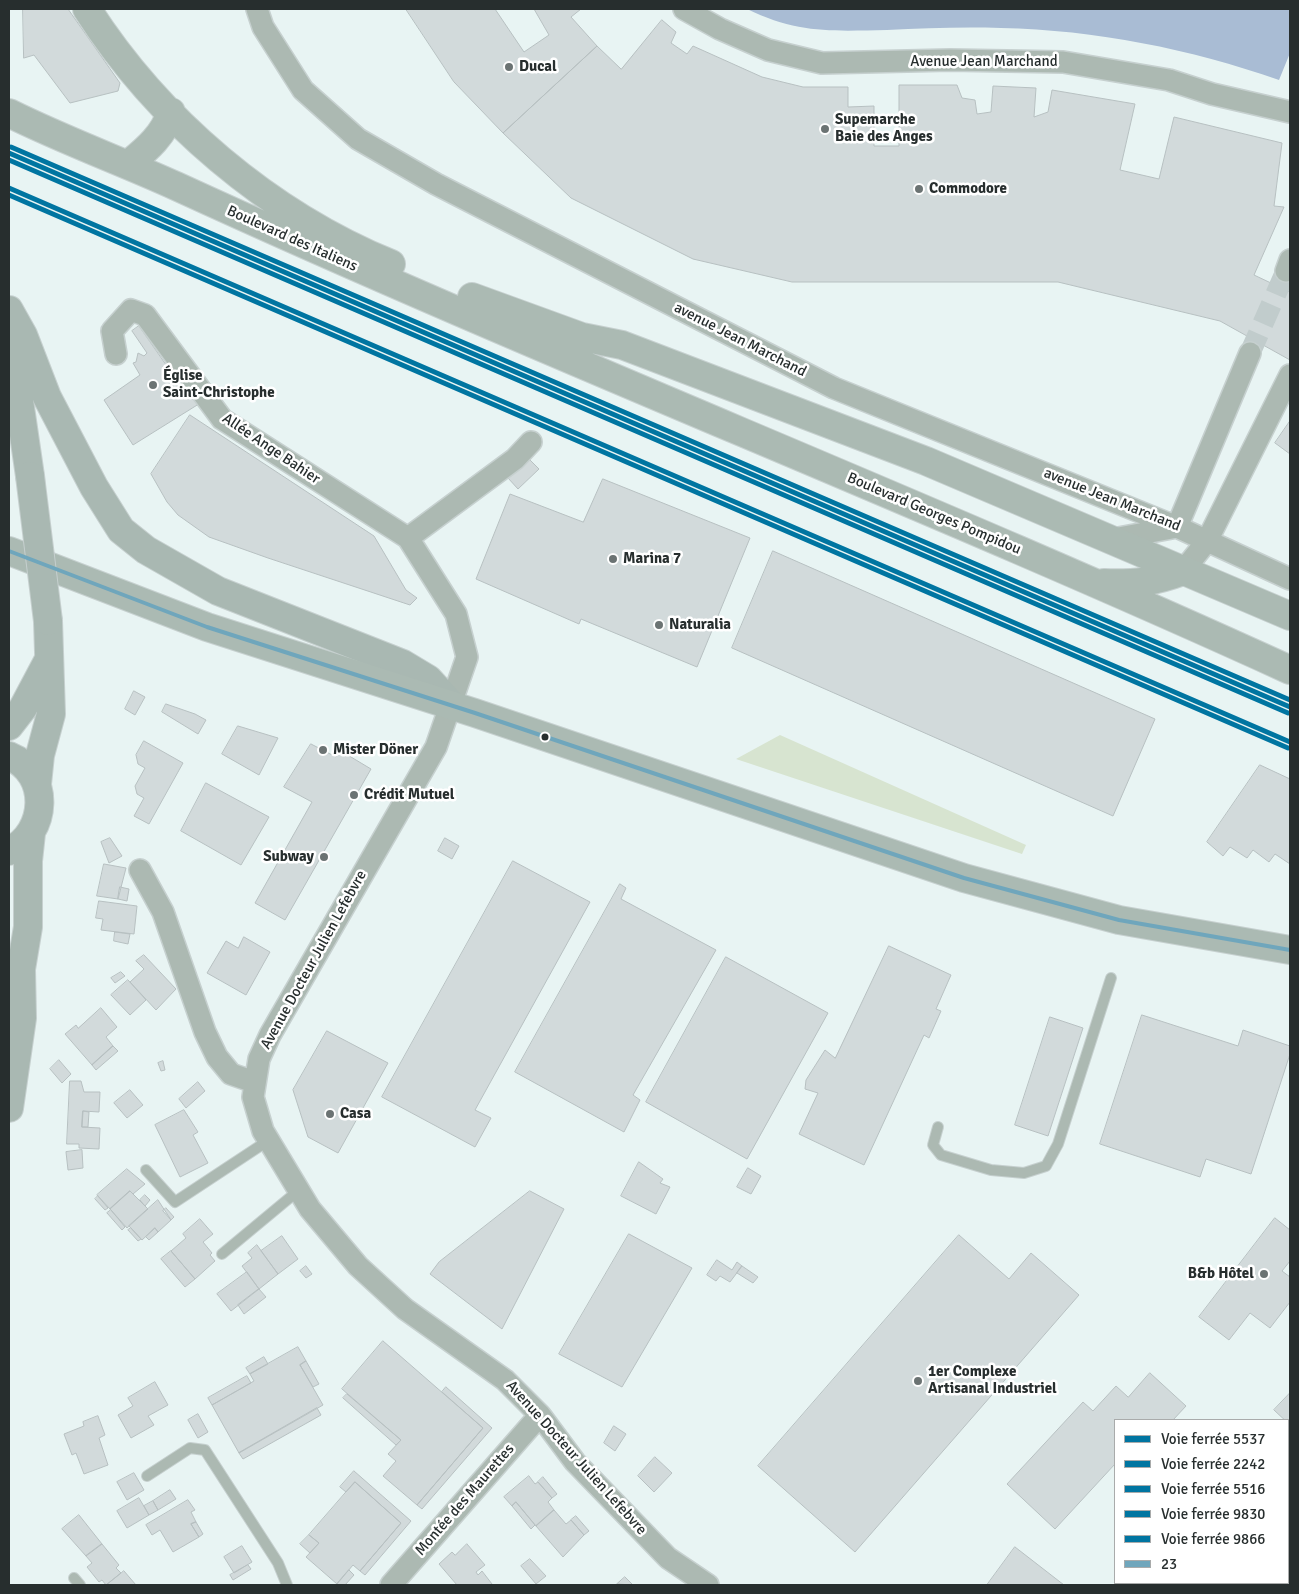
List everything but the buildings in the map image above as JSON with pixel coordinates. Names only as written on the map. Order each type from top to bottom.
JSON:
[{"type":"main road","name":"Boulevard des Italiens","points":[[88,9],[132,69],[171,112],[254,186],[300,218],[375,257],[501,309],[579,349]]},
{"type":"main road","points":[[129,164],[150,148],[167,125],[171,112]]},
{"type":"main road","name":"Boulevard des Italiens","points":[[9,114],[129,164],[350,266],[579,349]]},
{"type":"main road","points":[[9,310],[23,335],[47,397],[94,487],[121,530],[146,550],[218,591],[404,664],[428,679],[452,706]]},
{"type":"main road","points":[[9,332],[30,476],[51,655],[51,714],[40,755],[37,784],[40,801],[38,818],[31,833],[18,847],[9,851]]},
{"type":"main road","points":[[579,349],[622,345],[926,461],[1290,616]]},
{"type":"main road","name":"Boulevard Georges Pompidou","points":[[579,349],[1290,670]]},
{"type":"main road","points":[[9,551],[207,627],[742,799],[964,878],[1119,920],[1290,950]]},
{"type":"main road","points":[[1093,582],[1136,584],[1161,579],[1183,570]]},
{"type":"main road","points":[[9,726],[23,708],[51,655]]},
{"type":"main road","points":[[9,756],[28,770],[37,784]]},
{"type":"main road","points":[[9,1108],[22,1018],[20,969],[28,928],[28,861],[31,833]]},
{"type":"main road","points":[[9,936],[20,969]]},
{"type":"street","name":"avenue Jean Marchand","points":[[257,9],[263,27],[303,90],[358,139],[436,184],[834,388],[1177,526],[1290,579]]},
{"type":"street","name":"Avenue Jean Marchand","points":[[684,9],[720,29],[768,50],[822,63],[950,60],[1063,62],[1169,80],[1212,94],[1290,112]]},
{"type":"street","name":"Allée Ange Bahier","points":[[116,354],[112,331],[131,310],[144,315],[222,419],[408,538]]},
{"type":"street","points":[[1108,540],[1177,526],[1250,353]]},
{"type":"street","points":[[1183,570],[1207,541],[1290,375]]},
{"type":"street","points":[[408,538],[515,459],[531,442]]},
{"type":"street","name":"Avenue Docteur Julien Lefebvre","points":[[408,538],[456,614],[467,657],[452,706],[436,748],[270,1035],[259,1059],[253,1097],[263,1131],[310,1209],[358,1266],[405,1309],[505,1380],[540,1415],[576,1462],[668,1558],[708,1585]]},
{"type":"street","points":[[140,870],[163,912],[205,1032],[217,1057],[231,1074],[254,1082]]},
{"type":"street","name":"Montée des Maurettes","points":[[391,1585],[540,1415]]},
{"type":"lane","points":[[938,1127],[933,1145],[941,1155],[991,1170],[1024,1172],[1046,1166],[1058,1144],[1111,978]]},
{"type":"lane","points":[[146,1170],[175,1202],[269,1140]]},
{"type":"lane","points":[[222,1254],[299,1190]]},
{"type":"lane","points":[[147,1476],[190,1448],[206,1450],[278,1563],[287,1585]]},
{"type":"green space","points":[[780,735],[1026,845],[1022,854],[736,759]]},
{"type":"water","points":[[747,9],[1290,9],[1290,53],[1279,80],[1177,50],[1107,37],[1001,28],[850,31],[816,29],[783,23]]},
{"type":"tunnel","points":[[1250,353],[1286,271]]},
{"type":"rail line","name":"9866","points":[[11,147],[1290,700]]},
{"type":"rail line","name":"2242","points":[[9,153],[1290,707]]},
{"type":"rail line","name":"5516","points":[[9,160],[1288,713]]},
{"type":"rail line","name":"5537","points":[[9,188],[1290,742]]},
{"type":"rail line","name":"9830","points":[[9,195],[1288,748]]},
{"type":"transit line","name":"23","points":[[9,551],[207,627],[475,713],[964,878],[1119,920],[1290,950]]},
{"type":"place","name":"Ducal","points":[[509,67]]},
{"type":"place","name":"Supemarche Baie des Anges","points":[[825,129]]},
{"type":"place","name":"Commodore","points":[[919,189]]},
{"type":"place","name":"Église Saint-Christophe","points":[[153,385]]},
{"type":"place","name":"Marina 7","points":[[613,559]]},
{"type":"place","name":"Naturalia","points":[[659,625]]},
{"type":"place","name":"Mister Döner","points":[[323,750]]},
{"type":"place","name":"Crédit Mutuel","points":[[354,795]]},
{"type":"place","name":"Subway","points":[[324,857]]},
{"type":"place","name":"Casa","points":[[330,1114]]},
{"type":"place","name":"B&b Hôtel","points":[[1264,1274]]},
{"type":"place","name":"1er Complexe Artisanal Industriel","points":[[918,1381]]}]
